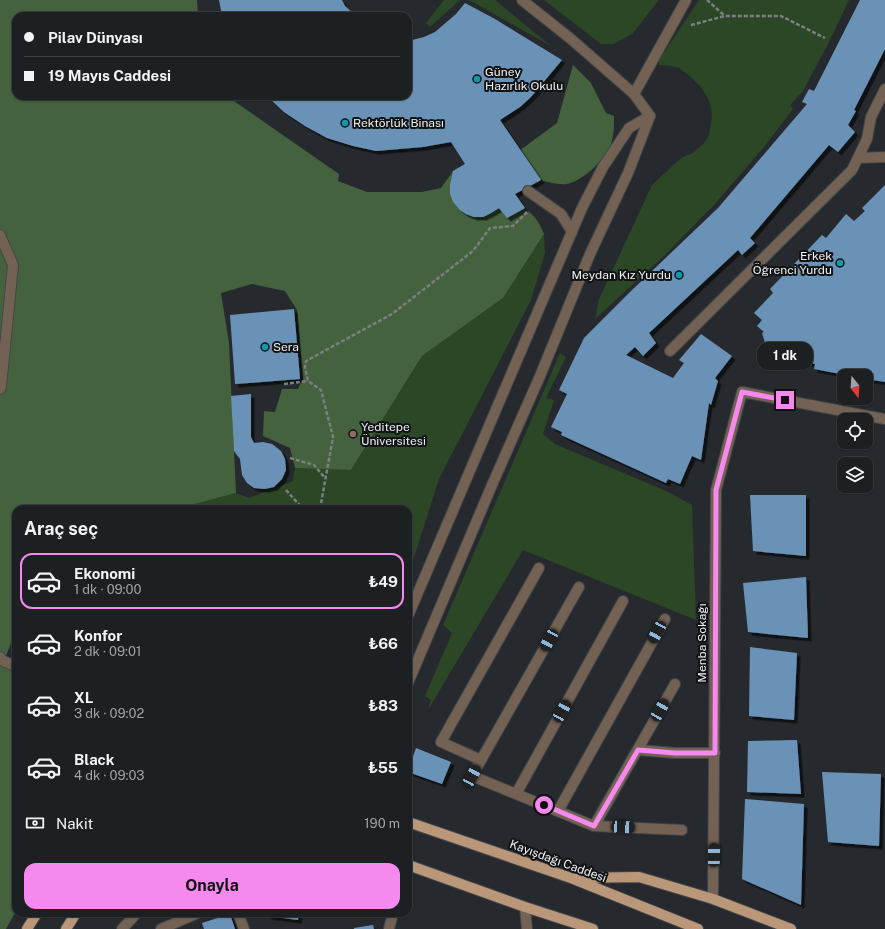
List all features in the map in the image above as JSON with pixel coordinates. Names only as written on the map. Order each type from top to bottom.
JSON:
[{"type":"main road","name":"Kayışdağı Caddesi","points":[[412,823],[571,878],[698,929]]},
{"type":"main road","points":[[412,866],[525,907],[593,929]]},
{"type":"main road","points":[[571,878],[639,877],[714,898],[791,929]]},
{"type":"main road","points":[[27,929],[34,917]]},
{"type":"main road","points":[[66,929],[74,917]]},
{"type":"street","points":[[522,0],[571,39],[634,94],[650,116]]},
{"type":"street","points":[[634,94],[686,0]]},
{"type":"street","points":[[670,351],[852,170],[867,139],[871,117],[885,89]]},
{"type":"street","points":[[412,607],[582,208],[603,167],[629,128],[650,116]]},
{"type":"street","points":[[412,674],[540,376],[590,254],[628,173],[650,116]]},
{"type":"street","points":[[858,158],[885,157]]},
{"type":"street","points":[[528,191],[560,214],[572,232]]},
{"type":"street","points":[[0,235],[13,265],[0,389]]},
{"type":"street","name":"Menba Sokağı","points":[[714,898],[716,490],[742,392],[885,419]]},
{"type":"street","points":[[481,760],[442,742],[539,568]]},
{"type":"street","points":[[579,587],[472,776],[594,826],[682,830]]},
{"type":"street","points":[[516,794],[623,601]]},
{"type":"street","points":[[558,811],[665,619]]},
{"type":"street","points":[[0,657],[3,661],[12,664]]},
{"type":"street","points":[[594,826],[675,684]]},
{"type":"street","points":[[638,750],[675,753],[715,753]]},
{"type":"street","points":[[525,907],[527,929]]},
{"type":"street","points":[[122,929],[133,917]]},
{"type":"street","points":[[161,929],[189,917]]},
{"type":"street","points":[[240,917],[244,929]]},
{"type":"street","points":[[389,929],[391,917]]},
{"type":"path","points":[[707,0],[725,16]]},
{"type":"path","points":[[669,31],[725,16],[781,16],[825,38]]},
{"type":"path","points":[[308,381],[305,367],[306,361],[392,314],[473,251],[490,228],[513,226],[539,199]]},
{"type":"path","points":[[284,384],[308,381],[321,390],[333,437],[321,505]]},
{"type":"path","points":[[290,458],[314,465],[325,479]]},
{"type":"path","points":[[286,490],[299,505]]},
{"type":"green space","points":[[0,0],[197,0],[198,12],[12,12],[12,100],[233,100],[339,174],[338,181],[367,192],[422,192],[441,188],[453,171],[465,164],[500,165],[557,123],[573,65],[591,83],[606,113],[614,116],[613,137],[608,150],[593,169],[579,179],[566,184],[556,184],[541,180],[509,197],[530,212],[541,226],[544,234],[503,298],[422,356],[351,470],[295,468],[290,448],[263,436],[264,411],[275,412],[282,389],[298,389],[303,378],[297,310],[285,291],[252,284],[221,293],[229,343],[236,493],[191,505],[12,505],[12,642],[2,666],[12,670],[13,917],[6,929],[0,929]]},
{"type":"green space","points":[[444,0],[460,0],[430,27],[426,23]]},
{"type":"green space","points":[[469,0],[495,0],[551,46]]},
{"type":"green space","points":[[544,0],[659,0],[632,34],[614,44],[601,44]]},
{"type":"green space","points":[[699,0],[849,0],[803,91],[790,105],[793,109],[764,147],[714,205],[666,254],[595,319],[599,299],[652,185],[681,158],[693,153],[704,143],[709,135],[712,117],[711,107],[708,98],[700,86],[679,68],[659,65],[659,60]]},
{"type":"green space","points":[[544,234],[545,253],[531,300],[439,479],[412,563],[412,505],[191,505],[236,493],[249,498],[293,481],[295,468],[351,470],[422,356],[503,298]]},
{"type":"green space","points":[[560,353],[566,357],[546,398],[554,400],[543,434],[555,444],[666,491],[692,505],[696,620],[523,550],[428,710],[431,700],[425,696],[452,633],[443,625]]},
{"type":"building","points":[[219,0],[342,0],[345,6],[352,12],[221,12]]},
{"type":"building","points":[[860,0],[885,0],[885,49],[848,125],[855,132],[838,152],[829,145],[750,238],[755,243],[742,255],[738,250],[649,333],[656,343],[643,356],[635,347],[626,355],[673,378],[684,363],[679,360],[701,334],[732,356],[715,378],[718,381],[711,405],[709,403],[701,460],[692,456],[680,484],[668,479],[666,483],[561,435],[562,432],[551,427],[567,394],[559,390],[584,338],[718,208],[807,104],[802,102],[809,89],[814,91]]},
{"type":"building","points":[[465,3],[495,19],[562,60],[531,97],[520,107],[500,120],[541,180],[515,194],[525,208],[507,218],[499,208],[483,217],[474,217],[460,210],[453,202],[450,194],[450,185],[453,171],[465,164],[451,142],[423,147],[376,151],[353,146],[327,138],[305,126],[284,112],[271,100],[412,100],[412,40],[435,32],[456,14]]},
{"type":"building","name":"Erkek Öğrenci Yurdu","points":[[885,185],[885,382],[873,380],[873,369],[837,369],[837,373],[814,369],[815,364],[766,354],[766,346],[762,333],[764,332],[757,326],[762,320],[754,313],[773,293],[770,289],[822,235],[826,238],[846,214],[854,221],[865,211],[862,208]]},
{"type":"building","name":"Sera","points":[[294,309],[300,379],[235,384],[230,315]]},
{"type":"building","points":[[251,394],[251,437],[254,443],[263,442],[272,444],[281,451],[285,459],[286,470],[282,479],[274,487],[265,489],[254,488],[247,483],[242,475],[240,459],[234,451],[231,396]]},
{"type":"building","points":[[750,495],[806,495],[806,556],[753,551]]},
{"type":"building","points":[[806,577],[808,638],[748,632],[743,583]]},
{"type":"building","points":[[750,647],[797,653],[794,720],[749,716]]},
{"type":"building","points":[[797,740],[801,794],[747,792],[748,741]]},
{"type":"building","points":[[416,748],[451,762],[442,784],[412,773],[412,759]]},
{"type":"building","points":[[822,772],[881,774],[879,846],[828,842]]},
{"type":"building","points":[[745,799],[804,804],[801,905],[742,879]]},
{"type":"building","points":[[221,917],[231,917],[235,929],[204,929],[202,923]]},
{"type":"building","points":[[276,917],[298,917],[298,920]]},
{"type":"building","points":[[373,925],[374,929],[354,929],[354,928]]},
{"type":"place","name":"Güney Hazırlık Okulu","points":[[477,79]]},
{"type":"place","name":"Rektörlük Binası","points":[[345,123]]},
{"type":"place","name":"Erkek Öğrenci Yurdu","points":[[840,263]]},
{"type":"place","name":"Meydan Kız Yurdu","points":[[679,275]]},
{"type":"place","name":"Sera","points":[[265,347]]},
{"type":"place","name":"Yeditepe Üniversitesi","points":[[353,434]]},
{"type":"route","points":[[544,805],[594,826],[638,750],[675,753],[715,753],[716,490],[742,392],[785,400]]}]
